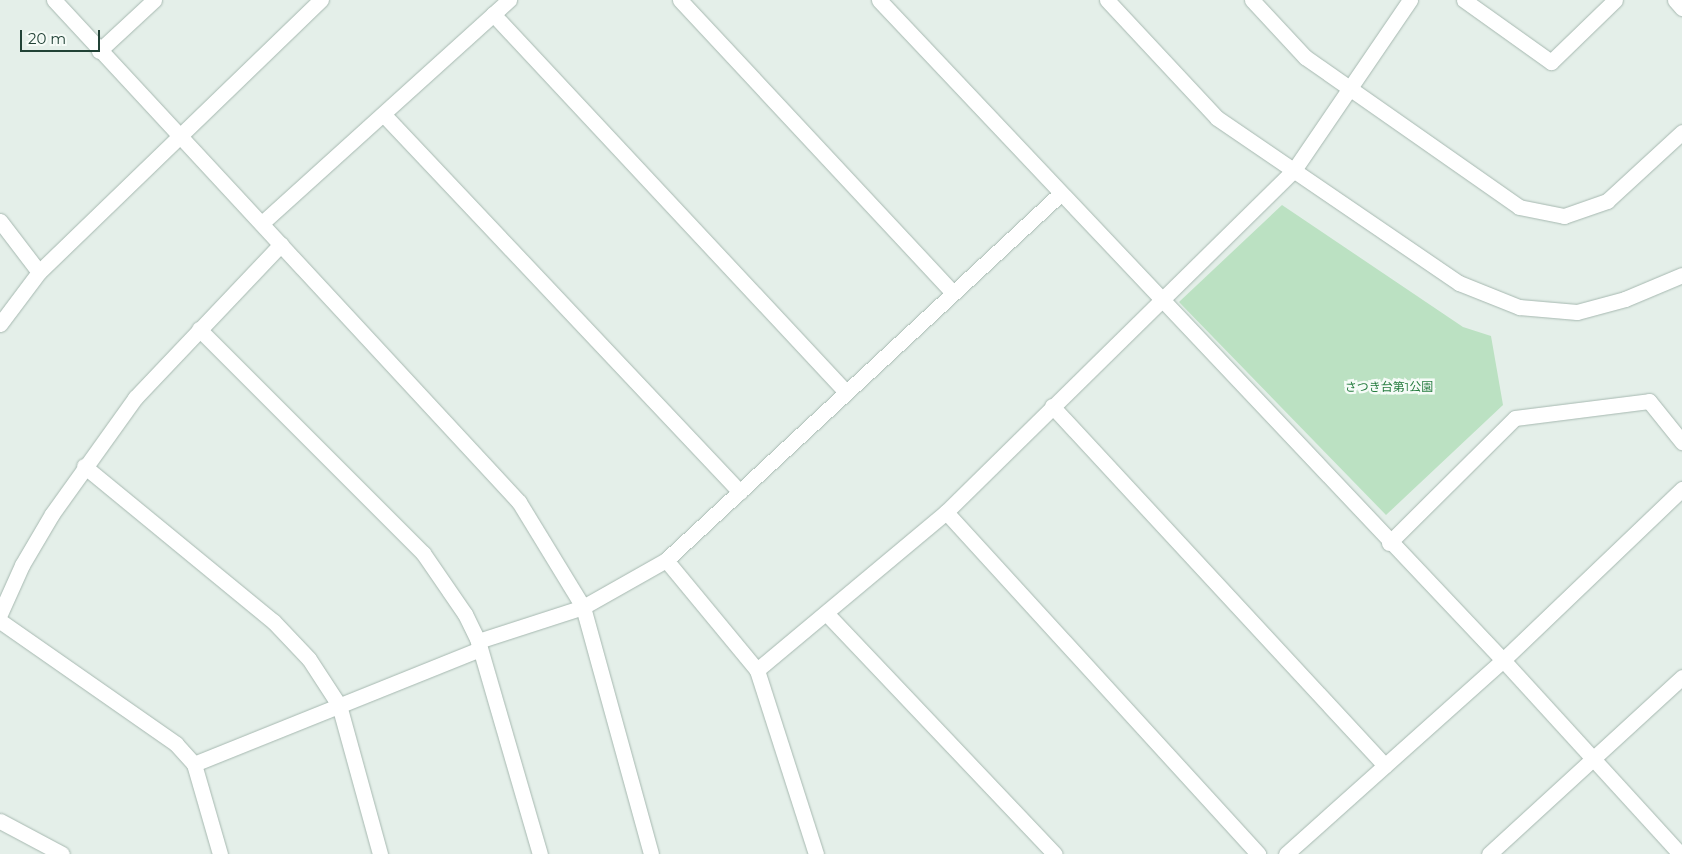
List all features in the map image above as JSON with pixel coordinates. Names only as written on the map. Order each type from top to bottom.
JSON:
[{"type":"street","points":[[54,0],[519,502],[583,607],[651,854]]},
{"type":"street","points":[[100,51],[154,0]]},
{"type":"street","points":[[0,324],[39,272],[178,134],[321,0]]},
{"type":"street","points":[[262,223],[385,116],[509,0]]},
{"type":"street","points":[[680,0],[952,292]]},
{"type":"street","points":[[879,0],[1389,543],[1503,660],[1680,854]]},
{"type":"street","points":[[1107,0],[1217,118],[1459,283],[1519,307],[1577,312],[1625,299],[1682,275]]},
{"type":"street","points":[[1252,0],[1305,58],[1519,207],[1564,216],[1607,201],[1682,132]]},
{"type":"street","points":[[757,670],[946,512],[1160,297],[1294,170],[1347,89],[1410,0]]},
{"type":"street","points":[[1464,0],[1550,62],[1615,0]]},
{"type":"street","points":[[1674,0],[1682,8]]},
{"type":"street","points":[[493,14],[846,392]]},
{"type":"street","points":[[385,116],[740,492]]},
{"type":"street","points":[[194,764],[479,645],[583,607],[666,560],[952,292],[1060,194]]},
{"type":"street","points":[[0,221],[39,272]]},
{"type":"street","points":[[220,854],[194,764],[176,744],[1,614],[22,565],[84,466],[135,398],[281,244]]},
{"type":"street","points":[[199,329],[423,554],[465,614],[479,645],[540,854]]},
{"type":"street","points":[[1389,543],[1516,418],[1649,401],[1682,442]]},
{"type":"street","points":[[1052,406],[1384,766]]},
{"type":"street","points":[[84,466],[273,621],[308,659],[339,705],[380,854]]},
{"type":"street","points":[[1286,854],[1503,660],[1682,489]]},
{"type":"street","points":[[946,512],[1258,854]]},
{"type":"street","points":[[666,560],[757,670],[816,854]]},
{"type":"street","points":[[826,613],[1055,854]]},
{"type":"street","points":[[1488,854],[1682,677]]},
{"type":"street","points":[[0,821],[62,854]]},
{"type":"green space","name":"さつき台第1公園","points":[[1282,205],[1463,327],[1491,336],[1503,405],[1386,515],[1179,302]]}]
